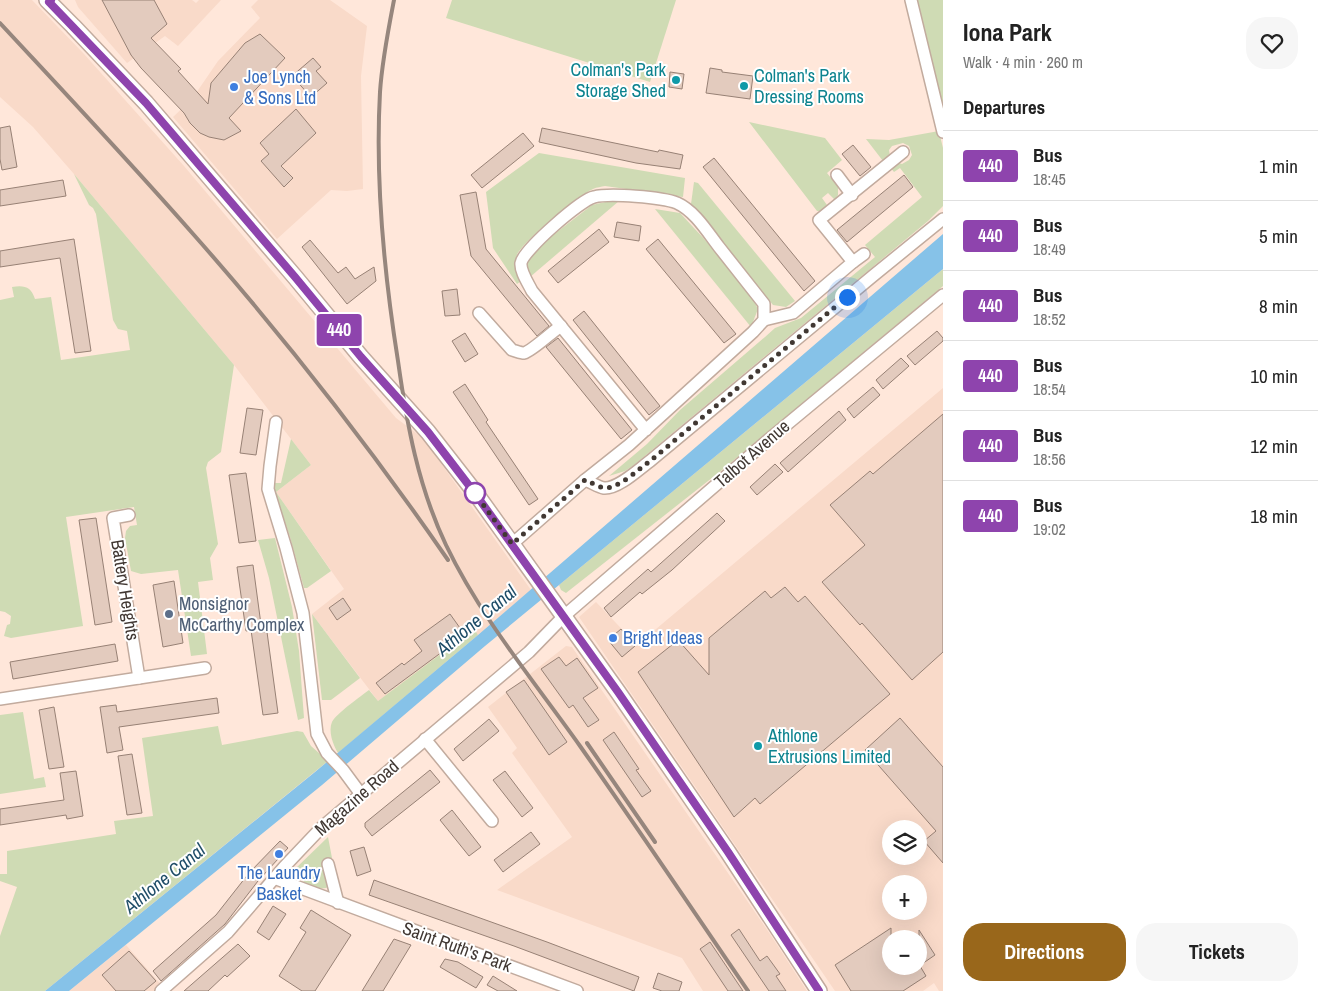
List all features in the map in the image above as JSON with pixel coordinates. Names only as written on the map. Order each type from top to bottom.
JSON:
[{"type":"main road","points":[[49,1],[146,103],[366,363],[428,432],[564,616],[728,852],[819,991]]},
{"type":"street","points":[[911,0],[943,132]]},
{"type":"street","points":[[853,262],[819,220],[903,152]]},
{"type":"street","points":[[836,175],[852,194]]},
{"type":"street","points":[[646,430],[532,291],[522,269],[522,260],[530,248],[584,202],[595,196],[663,200],[677,203],[684,207],[699,222],[764,304],[764,320]]},
{"type":"street","points":[[585,480],[603,488],[609,488],[622,482],[650,461],[874,274],[943,219]]},
{"type":"street","points":[[512,544],[646,430],[764,320],[793,313],[864,254]]},
{"type":"street","name":"Talbot Avenue","points":[[564,616],[768,440],[943,295]]},
{"type":"street","points":[[479,313],[512,350],[524,353],[561,326]]},
{"type":"street","points":[[276,422],[268,489],[301,605],[306,631],[317,734],[327,753],[343,770],[360,793]]},
{"type":"street","name":"Battery Heights","points":[[129,515],[113,518],[139,678]]},
{"type":"street","name":"Magazine Road","points":[[161,991],[228,932],[274,878],[322,827],[529,652],[564,616]]},
{"type":"street","points":[[0,699],[205,668]]},
{"type":"street","points":[[425,739],[492,821]]},
{"type":"street","points":[[328,864],[338,903]]},
{"type":"street","name":"Saint Ruth's Park","points":[[274,878],[577,991]]},
{"type":"shaded area","points":[[0,0],[32,0],[84,54],[184,166],[396,418],[423,438],[531,590],[478,635],[474,630],[378,701],[312,614],[344,589],[276,492],[311,465],[234,365],[74,174],[33,127],[0,97]]},
{"type":"shaded area","points":[[75,0],[192,0],[196,3],[199,0],[221,0],[178,46],[165,36],[127,63],[78,7]]},
{"type":"shaded area","points":[[258,0],[330,0],[367,26],[361,76],[363,189],[331,190],[277,239],[173,117],[192,99],[218,61],[260,18],[251,7]]},
{"type":"shaded area","points":[[943,388],[943,991],[939,991],[934,983],[923,991],[835,991],[579,617],[596,602],[637,645]]},
{"type":"shaded area","points":[[566,646],[572,647],[770,934],[807,991],[703,991],[682,958],[497,890],[572,837],[512,753],[517,748],[488,707]]},
{"type":"shaded area","points":[[126,945],[162,986],[156,991],[69,991]]},
{"type":"green space","points":[[452,0],[676,0],[650,82],[446,18]]},
{"type":"green space","points":[[907,0],[943,0],[943,133],[939,132],[943,148],[943,206],[928,221],[634,465],[625,471],[609,476],[647,444],[680,410],[775,328],[801,318],[875,257],[865,245],[922,197],[900,168],[894,172],[890,167],[896,162],[902,164],[909,160],[912,155],[909,146],[903,143],[892,146],[889,150],[890,156],[883,161],[866,139],[889,140],[939,131]]},
{"type":"green space","points":[[749,122],[825,138],[842,160],[827,173],[838,187],[838,195],[835,200],[828,193],[822,198],[827,205],[821,211],[817,211]]},
{"type":"green space","points":[[539,153],[685,178],[683,197],[605,186],[593,189],[552,219],[521,248],[516,258],[521,281],[517,284],[493,248],[486,192]]},
{"type":"green space","points":[[74,174],[234,365],[221,452],[208,462],[206,468],[218,544],[210,558],[213,580],[198,582],[207,654],[191,656],[178,570],[141,574],[131,571],[125,538],[126,531],[130,526],[137,525],[134,507],[66,517],[83,626],[11,638],[4,636],[7,625],[10,624],[11,616],[0,611],[0,300],[14,297],[12,287],[17,286],[29,289],[35,299],[51,297],[61,360],[130,350],[127,331],[118,329],[113,320],[96,214],[89,205]]},
{"type":"green space","points":[[694,182],[698,183],[795,301],[786,307],[773,305],[691,204]]},
{"type":"green space","points":[[614,200],[619,201],[530,277],[527,265],[531,252],[592,205]]},
{"type":"green space","points":[[655,209],[680,213],[707,242],[753,299],[758,309],[751,327]]},
{"type":"green space","points":[[943,269],[943,286],[722,470],[566,593],[561,590],[559,585]]},
{"type":"green space","points":[[291,439],[311,465],[276,492],[331,571],[307,588],[304,588],[290,537],[273,487],[273,483],[281,483]]},
{"type":"green space","points":[[275,538],[292,607],[299,651],[304,718],[298,720],[269,578],[258,540]]},
{"type":"green space","points":[[312,614],[360,678],[331,700],[322,700]]},
{"type":"green space","points":[[474,629],[478,635],[338,753],[333,742],[331,726],[338,714],[369,690],[378,701]]},
{"type":"green space","points":[[23,712],[34,779],[44,777],[46,787],[0,794],[0,715]]},
{"type":"green space","points":[[218,726],[222,745],[297,731],[303,732],[311,746],[328,761],[45,991],[0,991],[0,936],[17,887],[0,881],[0,874],[7,874],[7,851],[116,834],[114,821],[153,816],[142,738]]},
{"type":"green space","points":[[328,837],[332,858],[323,861],[329,887],[314,887],[304,882],[295,869]]},
{"type":"water","points":[[943,234],[943,269],[485,646],[322,785],[69,991],[45,991],[315,772],[478,635]]},
{"type":"building","points":[[102,0],[154,0],[167,24],[151,38],[181,69],[178,71],[208,104],[211,83],[245,43],[260,34],[285,58],[229,118],[241,131],[224,140],[209,137],[200,133],[190,123],[184,113],[141,68],[131,55]]},
{"type":"building","points":[[313,58],[321,67],[316,71],[327,83],[311,97],[292,76]]},
{"type":"building","points":[[710,68],[722,70],[722,72],[753,76],[750,99],[706,93]]},
{"type":"building","name":"Colman's Park Storage Shed","points":[[670,72],[684,74],[682,89],[669,87]]},
{"type":"building","points":[[296,109],[316,133],[281,166],[293,178],[284,187],[261,161],[269,154],[260,143]]},
{"type":"building","points":[[10,126],[17,167],[2,170],[0,128]]},
{"type":"building","points":[[542,128],[658,152],[659,150],[683,155],[680,169],[636,163],[539,142]]},
{"type":"building","points":[[523,133],[534,146],[482,188],[471,175]]},
{"type":"building","points":[[853,145],[871,167],[860,176],[842,154]]},
{"type":"building","points":[[714,158],[815,281],[804,291],[703,167]]},
{"type":"building","points":[[904,175],[913,187],[847,242],[837,230]]},
{"type":"building","points":[[63,180],[66,196],[0,206],[0,190]]},
{"type":"building","points":[[476,192],[486,249],[549,326],[537,336],[471,256],[460,195]]},
{"type":"building","points":[[617,222],[641,226],[639,241],[614,237]]},
{"type":"building","points":[[599,229],[609,242],[558,283],[548,271]]},
{"type":"building","points":[[74,239],[91,351],[75,353],[60,258],[0,267],[0,251]]},
{"type":"building","points":[[658,239],[736,334],[724,343],[646,249]]},
{"type":"building","points":[[310,240],[338,273],[346,267],[355,279],[374,267],[376,281],[347,304],[302,247]]},
{"type":"building","points":[[457,289],[460,315],[445,316],[442,291]]},
{"type":"building","points":[[584,311],[660,406],[649,415],[573,320]]},
{"type":"building","points":[[937,331],[943,338],[943,341],[915,365],[907,356]]},
{"type":"building","points":[[465,333],[478,354],[465,362],[452,341]]},
{"type":"building","points":[[558,338],[632,430],[621,439],[546,347]]},
{"type":"building","points":[[901,358],[909,366],[883,389],[876,380]]},
{"type":"building","points":[[465,384],[488,420],[486,422],[538,499],[529,505],[453,392]]},
{"type":"building","points":[[873,387],[880,395],[854,418],[847,409]]},
{"type":"building","points":[[247,408],[263,410],[256,455],[240,453]]},
{"type":"building","points":[[839,411],[846,420],[788,472],[780,463]]},
{"type":"building","points":[[943,414],[943,652],[912,680],[862,623],[860,625],[822,582],[865,545],[830,505],[870,471],[873,474]]},
{"type":"building","points":[[775,464],[783,472],[757,495],[750,487]]},
{"type":"building","points":[[246,473],[256,541],[239,543],[229,475]]},
{"type":"building","points":[[717,513],[725,521],[672,570],[642,594],[640,592],[611,617],[604,608],[648,569],[651,572]]},
{"type":"building","points":[[96,518],[112,622],[95,625],[79,520]]},
{"type":"building","points":[[253,565],[262,632],[267,632],[278,713],[263,715],[251,630],[246,631],[237,567]]},
{"type":"building","points":[[174,581],[183,643],[163,647],[153,585]]},
{"type":"building","name":"Athlone Extrusions Limited","points":[[785,587],[798,602],[805,596],[890,694],[760,804],[755,798],[734,817],[638,672],[678,640],[709,675],[709,638],[765,591],[771,598]]},
{"type":"building","points":[[343,598],[351,610],[337,620],[329,608]]},
{"type":"building","points":[[450,614],[465,635],[385,694],[376,683],[402,663],[404,665],[422,651],[414,640]]},
{"type":"building","points":[[621,629],[635,646],[622,657],[608,640]]},
{"type":"building","points":[[115,644],[118,661],[13,679],[10,662]]},
{"type":"building","points":[[559,657],[566,666],[577,658],[598,688],[583,698],[599,720],[588,727],[573,705],[569,708],[541,669]]},
{"type":"building","points":[[524,680],[567,742],[549,755],[506,692]]},
{"type":"building","points":[[217,698],[219,713],[119,727],[123,750],[107,753],[100,707],[116,705],[117,712]]},
{"type":"building","points":[[54,707],[64,767],[49,769],[39,710]]},
{"type":"building","points":[[900,718],[943,767],[943,863],[927,844],[927,838],[936,831],[865,750]]},
{"type":"building","points":[[489,719],[499,731],[463,761],[454,749]]},
{"type":"building","points":[[614,732],[639,769],[636,770],[651,791],[642,797],[603,740]]},
{"type":"building","points":[[132,754],[142,813],[127,815],[118,756]]},
{"type":"building","points":[[430,770],[440,782],[372,836],[365,827],[365,823]]},
{"type":"building","points":[[76,771],[83,816],[67,819],[66,815],[0,825],[0,809],[64,800],[60,773]]},
{"type":"building","points":[[505,771],[533,808],[522,817],[493,780]]},
{"type":"building","points":[[452,810],[481,847],[469,856],[440,820]]},
{"type":"building","points":[[531,832],[540,844],[503,872],[494,860]]},
{"type":"building","points":[[280,841],[288,848],[258,881],[225,924],[161,981],[153,971],[216,915],[249,873]]},
{"type":"building","points":[[364,847],[371,871],[357,876],[350,851]]},
{"type":"building","points":[[374,880],[639,977],[634,991],[369,895]]},
{"type":"building","points":[[273,906],[286,914],[269,940],[257,932]]},
{"type":"building","points":[[311,910],[351,935],[315,991],[302,991],[279,976],[306,932],[300,928]]},
{"type":"building","points":[[739,929],[760,961],[767,956],[780,974],[776,976],[786,991],[769,991],[731,935]]},
{"type":"building","points":[[882,934],[882,975],[926,976],[903,991],[851,991],[835,965]]},
{"type":"building","points":[[394,939],[411,945],[383,991],[362,991]]},
{"type":"building","points":[[710,942],[743,991],[728,991],[700,949]]},
{"type":"building","points":[[927,942],[935,955],[927,960]]},
{"type":"building","points":[[238,944],[250,956],[227,977],[225,975],[208,991],[184,991]]},
{"type":"building","points":[[129,951],[156,981],[144,991],[116,991],[102,975]]},
{"type":"building","points":[[445,959],[458,962],[483,977],[476,988],[440,967]]},
{"type":"building","points":[[658,973],[682,982],[679,991],[662,991],[653,988]]},
{"type":"building","points":[[493,976],[517,991],[498,991],[487,985]]},
{"type":"railway","points":[[394,0],[380,92],[379,159],[382,227],[393,328],[405,408],[421,478],[436,523],[460,572],[492,624],[601,776],[748,991]]},
{"type":"railway","points":[[0,23],[146,181],[261,313],[326,394],[448,560]]},
{"type":"railway","points":[[587,743],[655,842]]},
{"type":"bus line","name":"440","points":[[51,0],[49,2],[146,103],[387,388],[428,432],[474,492],[618,692],[728,852],[819,991]]},
{"type":"place","name":"Colman's Park Storage Shed","points":[[676,80]]},
{"type":"place","name":"Colman's Park Dressing Rooms","points":[[744,86]]},
{"type":"place","name":"Joe Lynch & Sons Ltd","points":[[234,87]]},
{"type":"place","name":"Monsignor McCarthy Complex","points":[[169,614]]},
{"type":"place","name":"Bright Ideas","points":[[613,638]]},
{"type":"place","name":"Athlone Extrusions Limited","points":[[758,746]]},
{"type":"place","name":"The Laundry Basket","points":[[279,854]]},
{"type":"route","points":[[475,493],[512,544],[585,480],[603,488],[609,488],[622,482],[650,461],[847,297]]},
{"type":"water label","name":"Athlone Canal","points":[[476,620]]},
{"type":"water label","name":"Athlone Canal","points":[[164,878]]}]
